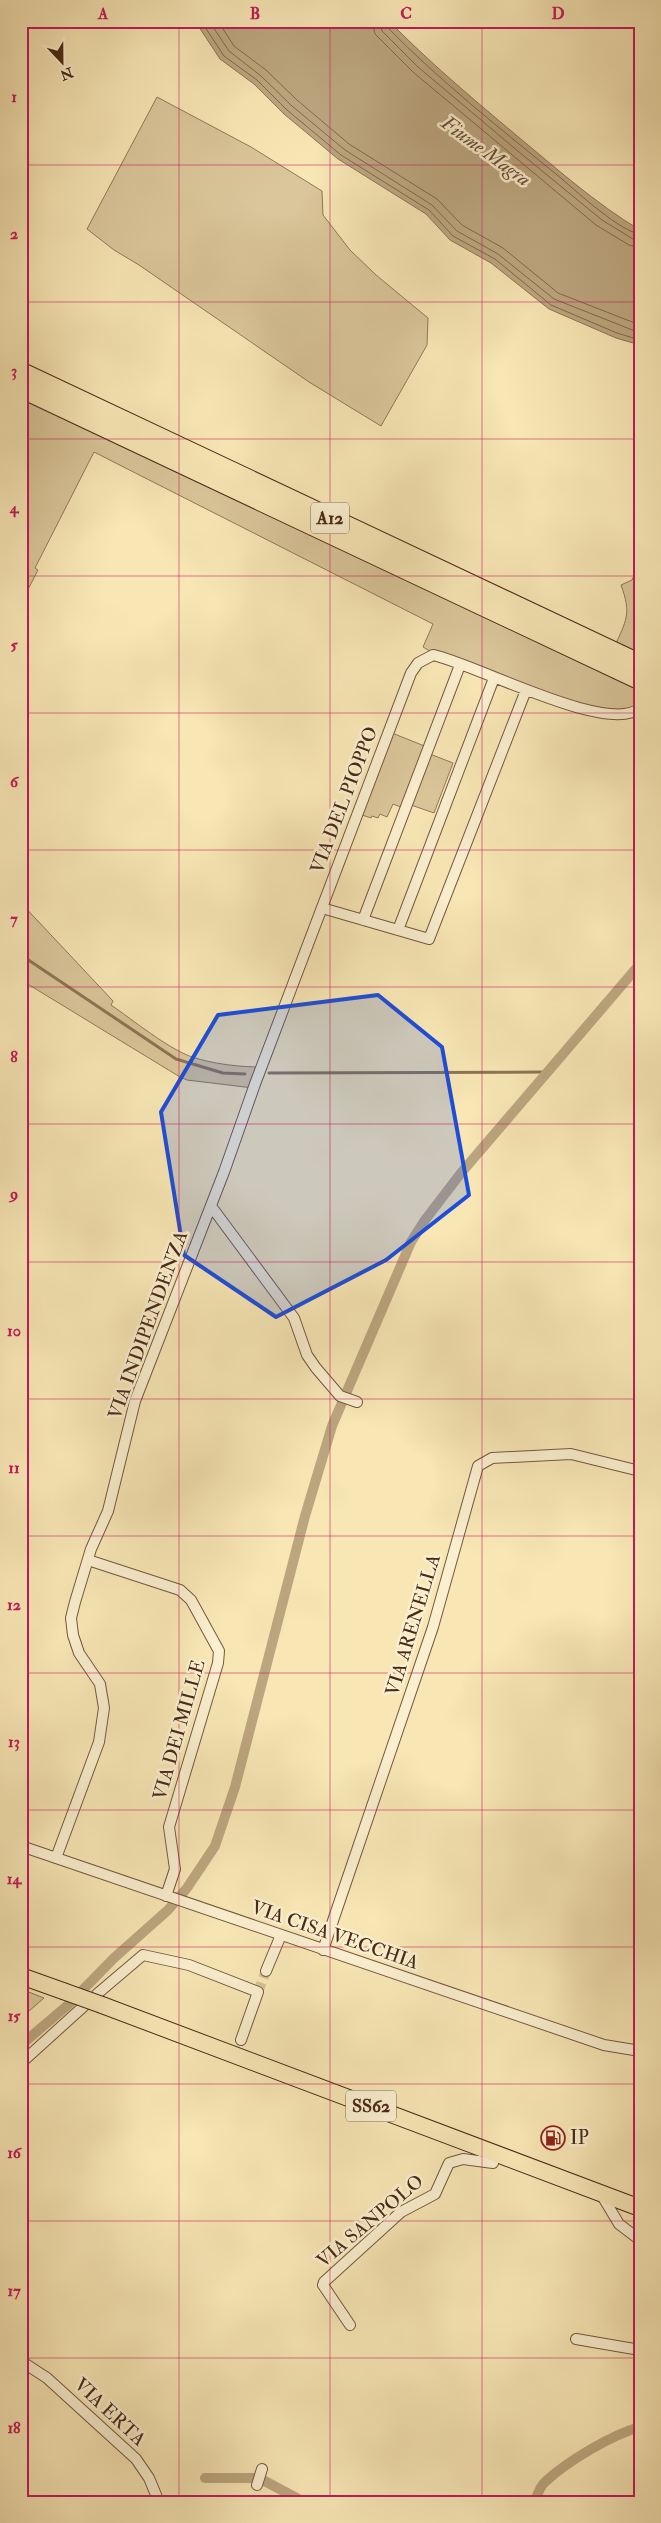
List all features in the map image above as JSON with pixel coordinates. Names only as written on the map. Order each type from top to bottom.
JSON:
[{"type":"highway","name":"A12","points":[[21,372],[640,664]]},
{"type":"highway","name":"A12","points":[[21,388],[640,680]]},
{"type":"main road","name":"SS62","points":[[21,1976],[63,1991],[100,1999],[640,2208]]},
{"type":"street","name":"VIA DEL PIOPPO","points":[[224,1172],[411,673],[418,663],[433,655],[552,700],[615,715],[626,715],[640,708]]},
{"type":"street","points":[[362,920],[460,665]]},
{"type":"street","points":[[398,930],[494,678]]},
{"type":"street","points":[[322,908],[429,939],[526,690]]},
{"type":"street","name":"VIA INDIPENDENZA","points":[[56,1858],[99,1742],[104,1698],[100,1684],[79,1653],[73,1635],[71,1618],[88,1560],[108,1512],[135,1401],[224,1172]]},
{"type":"street","points":[[211,1206],[294,1318],[307,1355],[340,1396],[353,1402]]},
{"type":"street","name":"VIA ARENELLA","points":[[323,1950],[433,1627],[478,1466],[492,1458],[571,1454],[640,1471]]},
{"type":"street","name":"VIA DEI MILLE","points":[[88,1560],[180,1590],[190,1600],[218,1651],[218,1663],[169,1827],[175,1869],[169,1897]]},
{"type":"street","name":"VIA CISA VECCHIA","points":[[21,1846],[604,2045],[640,2051]]},
{"type":"street","points":[[266,1971],[281,1936]]},
{"type":"street","points":[[100,1999],[143,1955],[188,1965],[258,1992],[241,2040]]},
{"type":"street","points":[[21,2063],[84,2006]]},
{"type":"street","name":"VIA SANPOLO","points":[[350,2325],[323,2285],[324,2282],[392,2220],[435,2194],[449,2163],[463,2159],[494,2163],[495,2153]]},
{"type":"street","points":[[600,2193],[619,2224],[640,2240]]},
{"type":"street","points":[[576,2339],[640,2350]]},
{"type":"street","name":"VIA ERTA","points":[[21,2361],[47,2378],[136,2459],[148,2478],[159,2502]]},
{"type":"street","points":[[257,2485],[262,2469]]},
{"type":"highlighted area","points":[[378,995],[442,1047],[469,1195],[386,1260],[276,1317],[184,1255],[161,1112],[218,1015]]},
{"type":"shaded area","points":[[157,97],[251,147],[322,191],[323,215],[350,250],[376,275],[428,318],[427,345],[381,426],[309,382],[139,265],[114,250],[87,229]]},
{"type":"shaded area","points":[[21,393],[640,684],[640,708],[615,715],[440,657],[423,647],[433,624],[94,452],[35,568],[38,570],[21,603]]},
{"type":"shaded area","points":[[640,563],[640,660],[614,648],[622,631],[627,611],[621,585],[632,580]]},
{"type":"shaded area","points":[[392,733],[432,749],[430,754],[453,763],[434,813],[411,805],[408,810],[393,804],[387,817],[380,814],[378,818],[372,816],[371,818],[359,814]]},
{"type":"shaded area","points":[[21,903],[113,1001],[111,1005],[161,1041],[182,1053],[209,1062],[261,1067],[253,1088],[187,1080],[180,1077],[21,980]]},
{"type":"shaded area","points":[[21,1989],[44,1998],[21,2018]]},
{"type":"water","name":"Fiume Magra","points":[[195,21],[389,21],[451,80],[546,160],[592,197],[640,230],[640,345],[616,338],[549,309],[491,263],[450,240],[426,214],[338,159],[284,114],[254,84],[220,59]]},
{"type":"waterway","points":[[21,955],[176,1059],[223,1073],[245,1074]]},
{"type":"waterway","points":[[21,2045],[68,2005],[114,1958],[168,1910],[187,1888],[215,1846],[235,1787],[305,1516],[332,1426],[411,1242],[425,1220],[461,1173],[640,964]]},
{"type":"waterway","points":[[269,1073],[547,1072]]},
{"type":"waterway","points":[[535,2502],[544,2483],[566,2465],[603,2442],[640,2427]]},
{"type":"waterway","points":[[205,2478],[259,2478],[304,2502]]},
{"type":"tunnel","points":[[258,1992],[266,1971]]},
{"type":"place","name":"IP","points":[[553,2138]]}]
